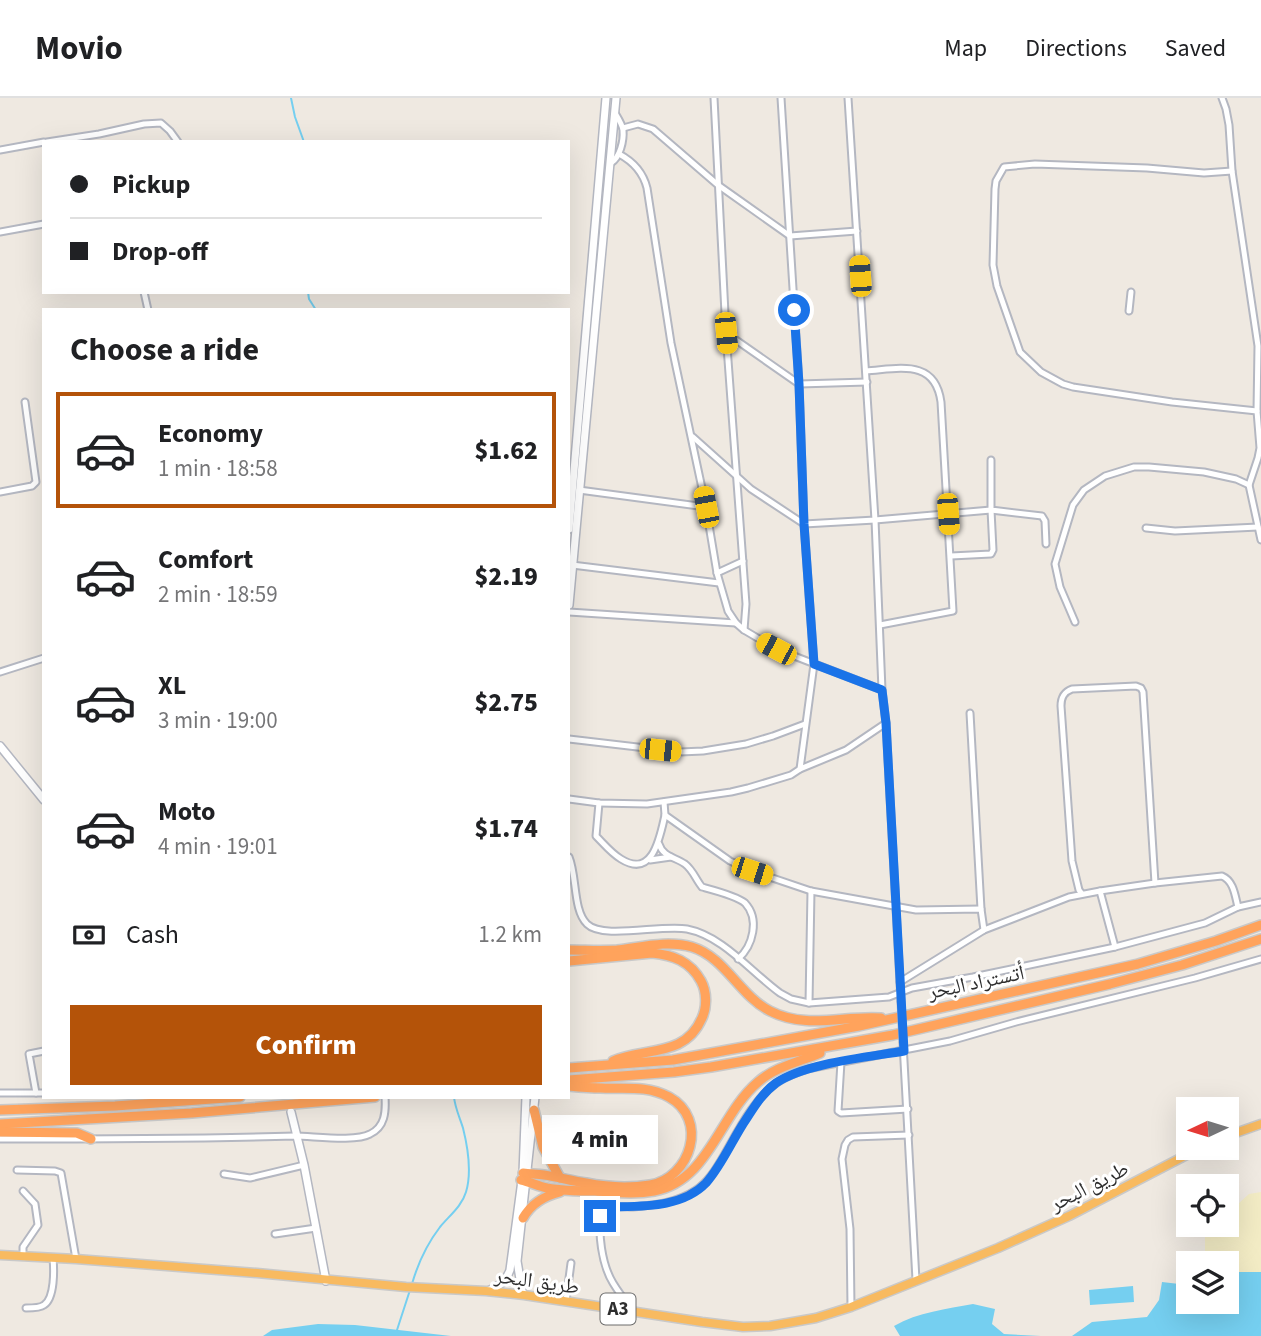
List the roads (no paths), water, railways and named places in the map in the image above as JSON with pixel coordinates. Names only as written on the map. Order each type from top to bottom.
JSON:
[{"type":"highway","name":"أتستراد البحر","points":[[570,1068],[673,1060],[890,1019],[1138,964],[1261,925]]},
{"type":"highway","name":"أتستراد البحر","points":[[570,1080],[674,1072],[905,1032],[1110,984],[1182,965],[1261,939]]},
{"type":"highway","points":[[570,943],[586,955]]},
{"type":"highway","points":[[570,961],[586,955],[646,945],[692,947],[704,952],[720,965],[755,1001],[782,1016],[810,1022],[862,1017],[890,1019]]},
{"type":"highway","points":[[570,950],[586,955],[652,953],[678,958],[696,973],[702,984],[705,1011],[695,1031],[685,1040],[666,1049],[623,1057],[605,1065]]},
{"type":"highway","points":[[570,969],[586,955]]},
{"type":"highway","points":[[525,1177],[548,1188],[640,1193],[656,1191],[682,1180],[702,1161],[739,1102],[758,1082],[770,1073],[830,1047]]},
{"type":"highway","points":[[525,1177],[560,1178],[601,1185],[650,1185],[672,1176],[681,1167],[691,1148],[690,1123],[681,1107],[672,1099],[638,1088],[570,1086]]},
{"type":"highway","points":[[115,1106],[147,1099]]},
{"type":"highway","points":[[0,1110],[212,1099]]},
{"type":"highway","points":[[0,1124],[358,1099]]},
{"type":"highway","points":[[534,1110],[542,1147],[560,1178]]},
{"type":"highway","points":[[1239,1132],[1261,1124]]},
{"type":"highway","points":[[0,1132],[77,1133],[90,1139]]},
{"type":"highway","name":"طريق البحر","points":[[0,1255],[524,1294],[743,1327],[786,1324],[850,1307],[998,1248],[1069,1216],[1177,1160]]},
{"type":"highway","points":[[523,1218],[527,1211],[548,1195],[568,1190]]},
{"type":"main road","points":[[570,510],[606,98]]},
{"type":"main road","points":[[570,592],[616,98]]},
{"type":"main road","points":[[0,746],[42,798]]},
{"type":"main road","points":[[524,1294],[517,1261],[523,1218],[526,1099]]},
{"type":"main road","points":[[486,1291],[500,1285],[510,1270],[535,1099]]},
{"type":"main road","points":[[290,1112],[304,1166],[326,1280]]},
{"type":"street","points":[[714,98],[726,333],[746,604],[744,630]]},
{"type":"street","points":[[782,98],[814,664],[800,769]]},
{"type":"street","points":[[848,98],[875,520],[882,690],[897,907],[916,1280]]},
{"type":"street","points":[[1146,528],[1260,533],[1249,485],[1260,453],[1256,327],[1232,171],[1229,125],[1222,98]]},
{"type":"street","points":[[611,163],[619,154],[623,128],[615,113]]},
{"type":"street","points":[[59,140],[162,123],[176,140]]},
{"type":"street","points":[[623,128],[638,124],[653,129],[719,185],[790,236],[856,231]]},
{"type":"street","points":[[0,150],[42,143]]},
{"type":"street","points":[[619,154],[635,164],[645,179],[671,343],[692,436],[719,583],[728,611],[744,630],[776,649],[882,690]]},
{"type":"street","points":[[1232,171],[1204,173],[1035,164],[1004,167],[996,181],[995,189],[993,265],[997,286],[1020,352],[1041,372],[1073,387],[1257,411]]},
{"type":"street","points":[[0,232],[42,224]]},
{"type":"street","points":[[1129,311],[1131,292]]},
{"type":"street","points":[[726,333],[799,384],[867,382]]},
{"type":"street","points":[[866,371],[918,369],[933,379],[937,386],[941,402],[951,556],[953,611],[880,625]]},
{"type":"street","points":[[0,492],[32,486],[36,482],[24,402]]},
{"type":"street","points":[[692,436],[738,479],[804,524],[991,510],[1042,516],[1045,521],[1046,544]]},
{"type":"street","points":[[951,556],[991,554],[993,550],[991,460]]},
{"type":"street","points":[[1074,622],[1060,587],[1055,564],[1073,505],[1084,490],[1105,476],[1135,467],[1204,472],[1236,479],[1249,485]]},
{"type":"street","points":[[579,490],[706,507]]},
{"type":"street","points":[[717,573],[743,561]]},
{"type":"street","points":[[572,565],[719,583]]},
{"type":"street","points":[[570,612],[736,623]]},
{"type":"street","points":[[0,672],[42,659]]},
{"type":"street","points":[[1082,894],[1076,882],[1072,861],[1061,706],[1063,696],[1072,689],[1133,686],[1139,687],[1143,692],[1155,883]]},
{"type":"street","points":[[970,713],[984,930]]},
{"type":"street","points":[[570,799],[647,804],[748,788],[791,775],[846,750],[886,723]]},
{"type":"street","points":[[570,740],[680,752],[703,751],[746,744],[805,724]]},
{"type":"street","points":[[646,861],[659,844],[665,815],[664,802]]},
{"type":"street","points":[[599,803],[596,836],[620,859],[638,863],[671,857]]},
{"type":"street","points":[[665,815],[730,861],[811,891],[916,910],[981,909]]},
{"type":"street","points":[[659,844],[660,849],[687,865],[702,887],[744,903],[752,917],[753,937],[746,952],[738,959]]},
{"type":"street","points":[[570,862],[580,915],[589,927],[608,932],[673,927],[708,936],[780,993],[809,1003],[889,997],[920,986],[1115,947],[1205,923],[1238,907],[1261,902]]},
{"type":"street","points":[[899,982],[984,930],[1082,894],[1216,876],[1225,877],[1232,887],[1238,907]]},
{"type":"street","points":[[809,1003],[811,891]]},
{"type":"street","points":[[1100,891],[1115,947]]},
{"type":"street","points":[[634,1311],[612,1282],[607,1270],[601,1243],[602,1211],[610,1207],[675,1201],[696,1190],[712,1174],[756,1103],[789,1075],[807,1069],[950,1041],[1261,959]]},
{"type":"street","points":[[36,1093],[29,1054],[42,1051]]},
{"type":"street","points":[[841,1062],[838,1111],[908,1109]]},
{"type":"street","points":[[0,1093],[42,1093]]},
{"type":"street","points":[[0,1139],[361,1137],[371,1134],[379,1127],[384,1118],[385,1099]]},
{"type":"street","points":[[850,1307],[850,1229],[843,1151],[848,1140],[853,1137],[909,1135]]},
{"type":"street","points":[[224,1174],[250,1178],[304,1166]]},
{"type":"street","points":[[17,1170],[55,1171],[61,1174],[76,1259]]},
{"type":"street","points":[[23,1191],[34,1204],[38,1225],[23,1247],[23,1256]]},
{"type":"street","points":[[275,1234],[316,1228]]},
{"type":"street","points":[[26,1308],[41,1306],[48,1301],[53,1258]]},
{"type":"street","points":[[566,1302],[572,1263]]},
{"type":"water","points":[[1239,1272],[1261,1272],[1261,1336],[1072,1336],[1092,1322],[1147,1317],[1159,1300],[1162,1282],[1176,1284],[1176,1314],[1239,1314]]},
{"type":"water","points":[[1133,1286],[1134,1302],[1090,1305],[1089,1290]]},
{"type":"water","points":[[973,1304],[995,1309],[992,1324],[1004,1334],[1041,1336],[900,1336],[894,1326],[923,1314]]},
{"type":"water","points":[[318,1324],[355,1325],[451,1336],[263,1336],[272,1330]]},
{"type":"waterway","points":[[291,98],[303,140]]},
{"type":"waterway","points":[[308,294],[315,308]]},
{"type":"waterway","points":[[412,1284],[427,1247],[462,1202],[468,1184],[468,1152],[454,1099]]},
{"type":"waterway","points":[[397,1330],[410,1290]]}]
